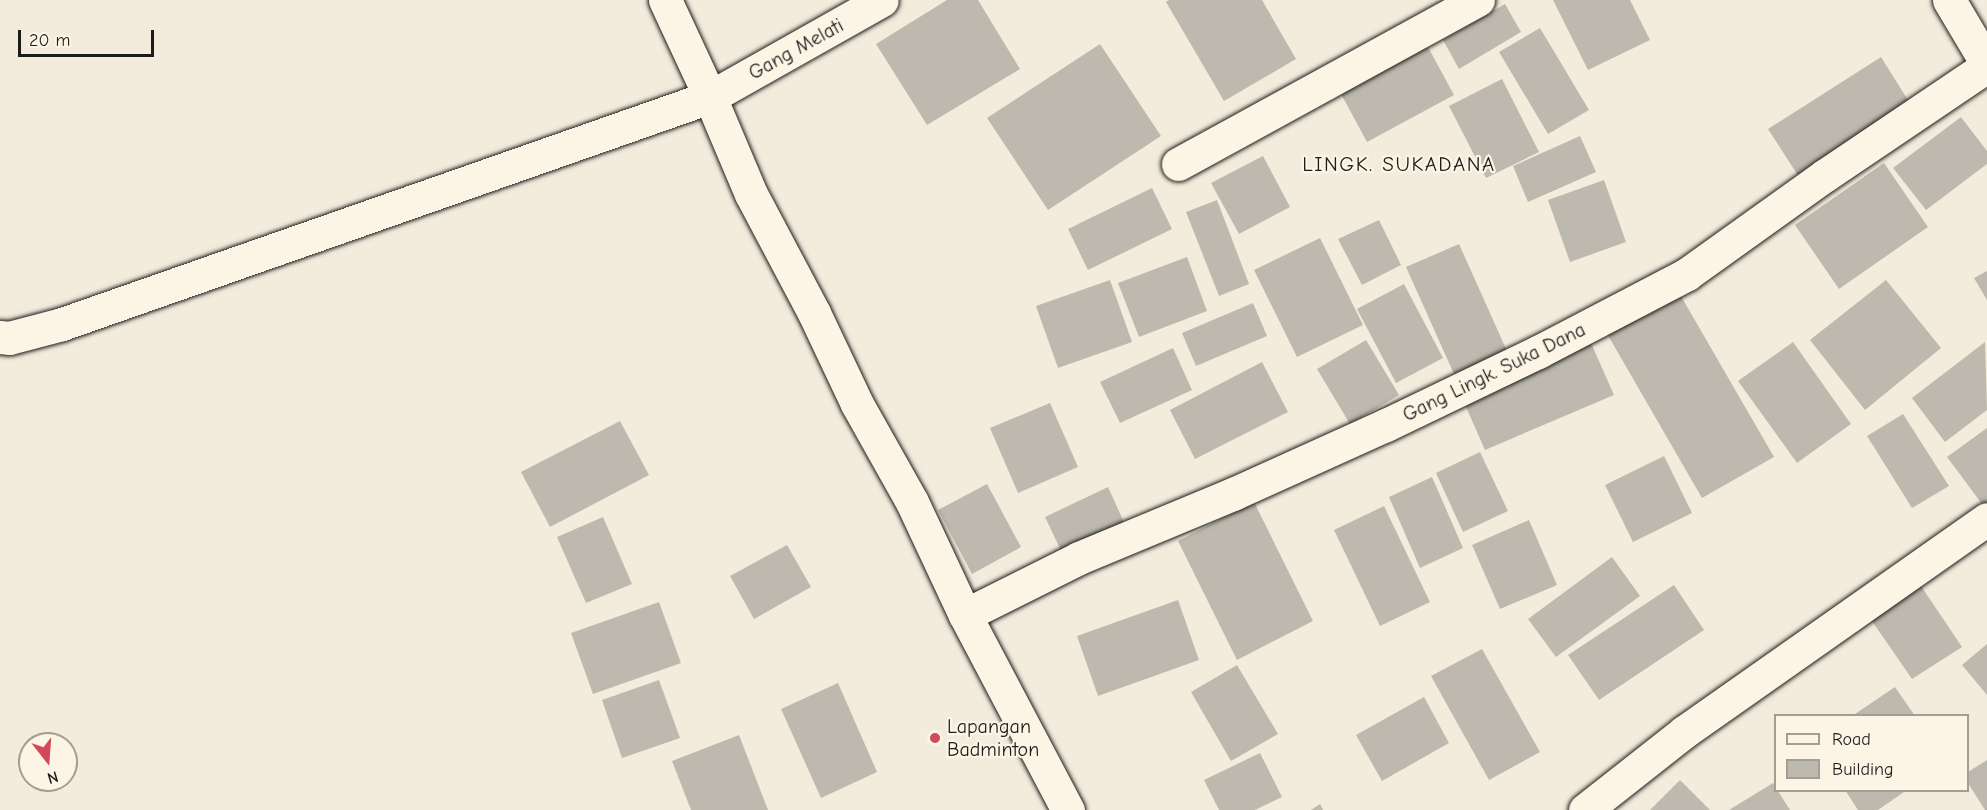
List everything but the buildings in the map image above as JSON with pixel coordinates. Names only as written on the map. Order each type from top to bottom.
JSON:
[{"type":"street","points":[[665,0],[710,97],[751,194],[814,313],[857,404],[912,502],[965,615],[1068,810]]},
{"type":"street","name":"Gang Melati","points":[[0,337],[9,338],[62,324],[710,97],[882,0]]},
{"type":"street","points":[[1178,164],[1478,0]]},
{"type":"street","points":[[1950,0],[1987,65]]},
{"type":"street","name":"Gang Lingk. Suka Dana","points":[[965,615],[1079,558],[1233,494],[1386,425],[1538,352],[1687,274],[1824,176],[1987,65]]},
{"type":"street","points":[[1585,810],[1729,700],[1987,519]]},
{"type":"place","name":"Lapangan Badminton","points":[[935,738]]},
{"type":"district","name":"LINGK. SUKADANA","points":[[1399,164]]}]
